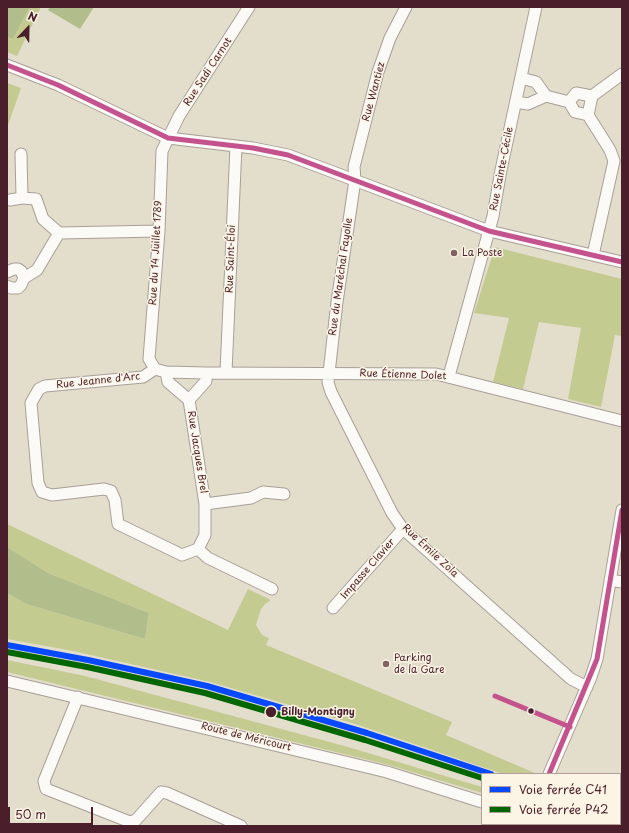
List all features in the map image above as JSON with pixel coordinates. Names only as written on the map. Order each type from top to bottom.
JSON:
[{"type":"street","name":"Rue Sadi Carnot","points":[[168,138],[179,116],[250,7]]},
{"type":"street","name":"Rue Wantiez","points":[[355,180],[354,167],[378,72],[398,19],[406,7]]},
{"type":"street","name":"Rue Sainte-Cécile","points":[[449,376],[489,231],[536,7]]},
{"type":"street","points":[[7,65],[58,85],[168,138],[236,146],[288,155],[489,231],[622,262]]},
{"type":"street","points":[[593,255],[614,161],[610,150],[588,115],[592,96],[622,74]]},
{"type":"street","points":[[521,78],[536,82],[546,96]]},
{"type":"street","points":[[569,102],[576,93],[592,96]]},
{"type":"street","points":[[516,102],[528,104],[546,96],[569,102],[575,112],[588,115]]},
{"type":"street","name":"Rue du 14 Juillet 1789","points":[[155,369],[149,359],[159,231],[162,151],[168,138]]},
{"type":"street","name":"Rue Saint-Éloi","points":[[226,372],[236,146]]},
{"type":"street","points":[[21,154],[22,198]]},
{"type":"street","name":"Rue du Maréchal Fayolle","points":[[329,374],[337,302],[355,180]]},
{"type":"street","points":[[10,200],[22,198],[36,199],[44,219],[59,233],[159,231]]},
{"type":"street","points":[[24,278],[37,270],[59,233]]},
{"type":"street","points":[[7,272],[18,269],[23,274],[24,278],[24,282],[18,288],[11,288],[7,286]]},
{"type":"street","points":[[155,369],[166,372],[226,372]]},
{"type":"street","name":"Rue Jeanne d'Arc","points":[[155,369],[143,377],[44,386],[39,389],[32,403],[38,483],[42,492],[52,495],[104,489],[111,491],[115,500],[118,524],[182,555],[198,549]]},
{"type":"street","name":"Rue Jacques Brel","points":[[166,372],[168,382],[189,400],[205,504],[205,535],[198,549]]},
{"type":"street","name":"Rue Étienne Dolet","points":[[226,372],[436,374],[449,376],[622,421]]},
{"type":"street","name":"Rue Jacques Brel","points":[[189,400],[206,381],[206,373]]},
{"type":"street","name":"Rue Émile Zola","points":[[329,374],[328,382],[331,392],[392,513],[403,529],[571,679],[587,687]]},
{"type":"street","name":"Rue Jacques Brel","points":[[205,504],[252,498],[263,492],[284,494]]},
{"type":"street","points":[[549,773],[587,687],[597,659],[622,510]]},
{"type":"street","name":"Impasse Clavier","points":[[333,608],[403,529]]},
{"type":"street","points":[[198,549],[208,558],[272,589]]},
{"type":"street","points":[[610,580],[622,582]]},
{"type":"street","name":"Route de Méricourt","points":[[7,681],[387,772],[481,802]]},
{"type":"street","points":[[78,697],[44,781],[46,789],[130,822],[136,820],[161,792],[167,793],[241,826]]},
{"type":"green space","points":[[7,7],[30,7],[13,39],[7,37]]},
{"type":"green space","points":[[30,7],[41,7],[17,56],[7,52],[7,37],[13,39]]},
{"type":"green space","points":[[50,7],[94,7],[80,29],[48,10]]},
{"type":"green space","points":[[7,83],[21,88],[7,128]]},
{"type":"green space","points":[[495,247],[622,279],[622,336],[615,335],[601,407],[568,399],[581,328],[539,322],[523,389],[493,382],[509,318],[474,313]]},
{"type":"green space","points":[[7,524],[228,630],[248,589],[269,599],[270,601],[261,609],[256,625],[262,635],[269,638],[266,645],[452,722],[446,735],[535,773],[500,773],[355,724],[210,682],[73,651],[7,639],[7,593],[26,604],[145,639],[149,613],[48,573],[7,547]]},
{"type":"green space","points":[[7,547],[48,573],[149,613],[145,639],[26,604],[7,593]]},
{"type":"green space","points":[[7,660],[85,676],[348,747],[481,787],[481,793],[389,765],[7,672]]},
{"type":"green space","points":[[622,783],[622,818],[621,818]]},
{"type":"rail line","name":"C41","points":[[7,645],[88,660],[207,686],[367,733],[488,773]]},
{"type":"rail line","name":"P42","points":[[7,652],[87,667],[205,693],[365,740],[481,778]]},
{"type":"transit line","points":[[7,65],[58,85],[168,138],[253,148],[288,155],[489,231],[622,262]]},
{"type":"transit line","points":[[549,773],[597,659],[622,510]]},
{"type":"transit line","points":[[495,696],[570,727]]},
{"type":"place","name":"La Poste","points":[[454,253]]},
{"type":"place","name":"Parking de la Gare","points":[[386,664]]},
{"type":"place","name":"Billy-Montigny","points":[[271,712]]}]
